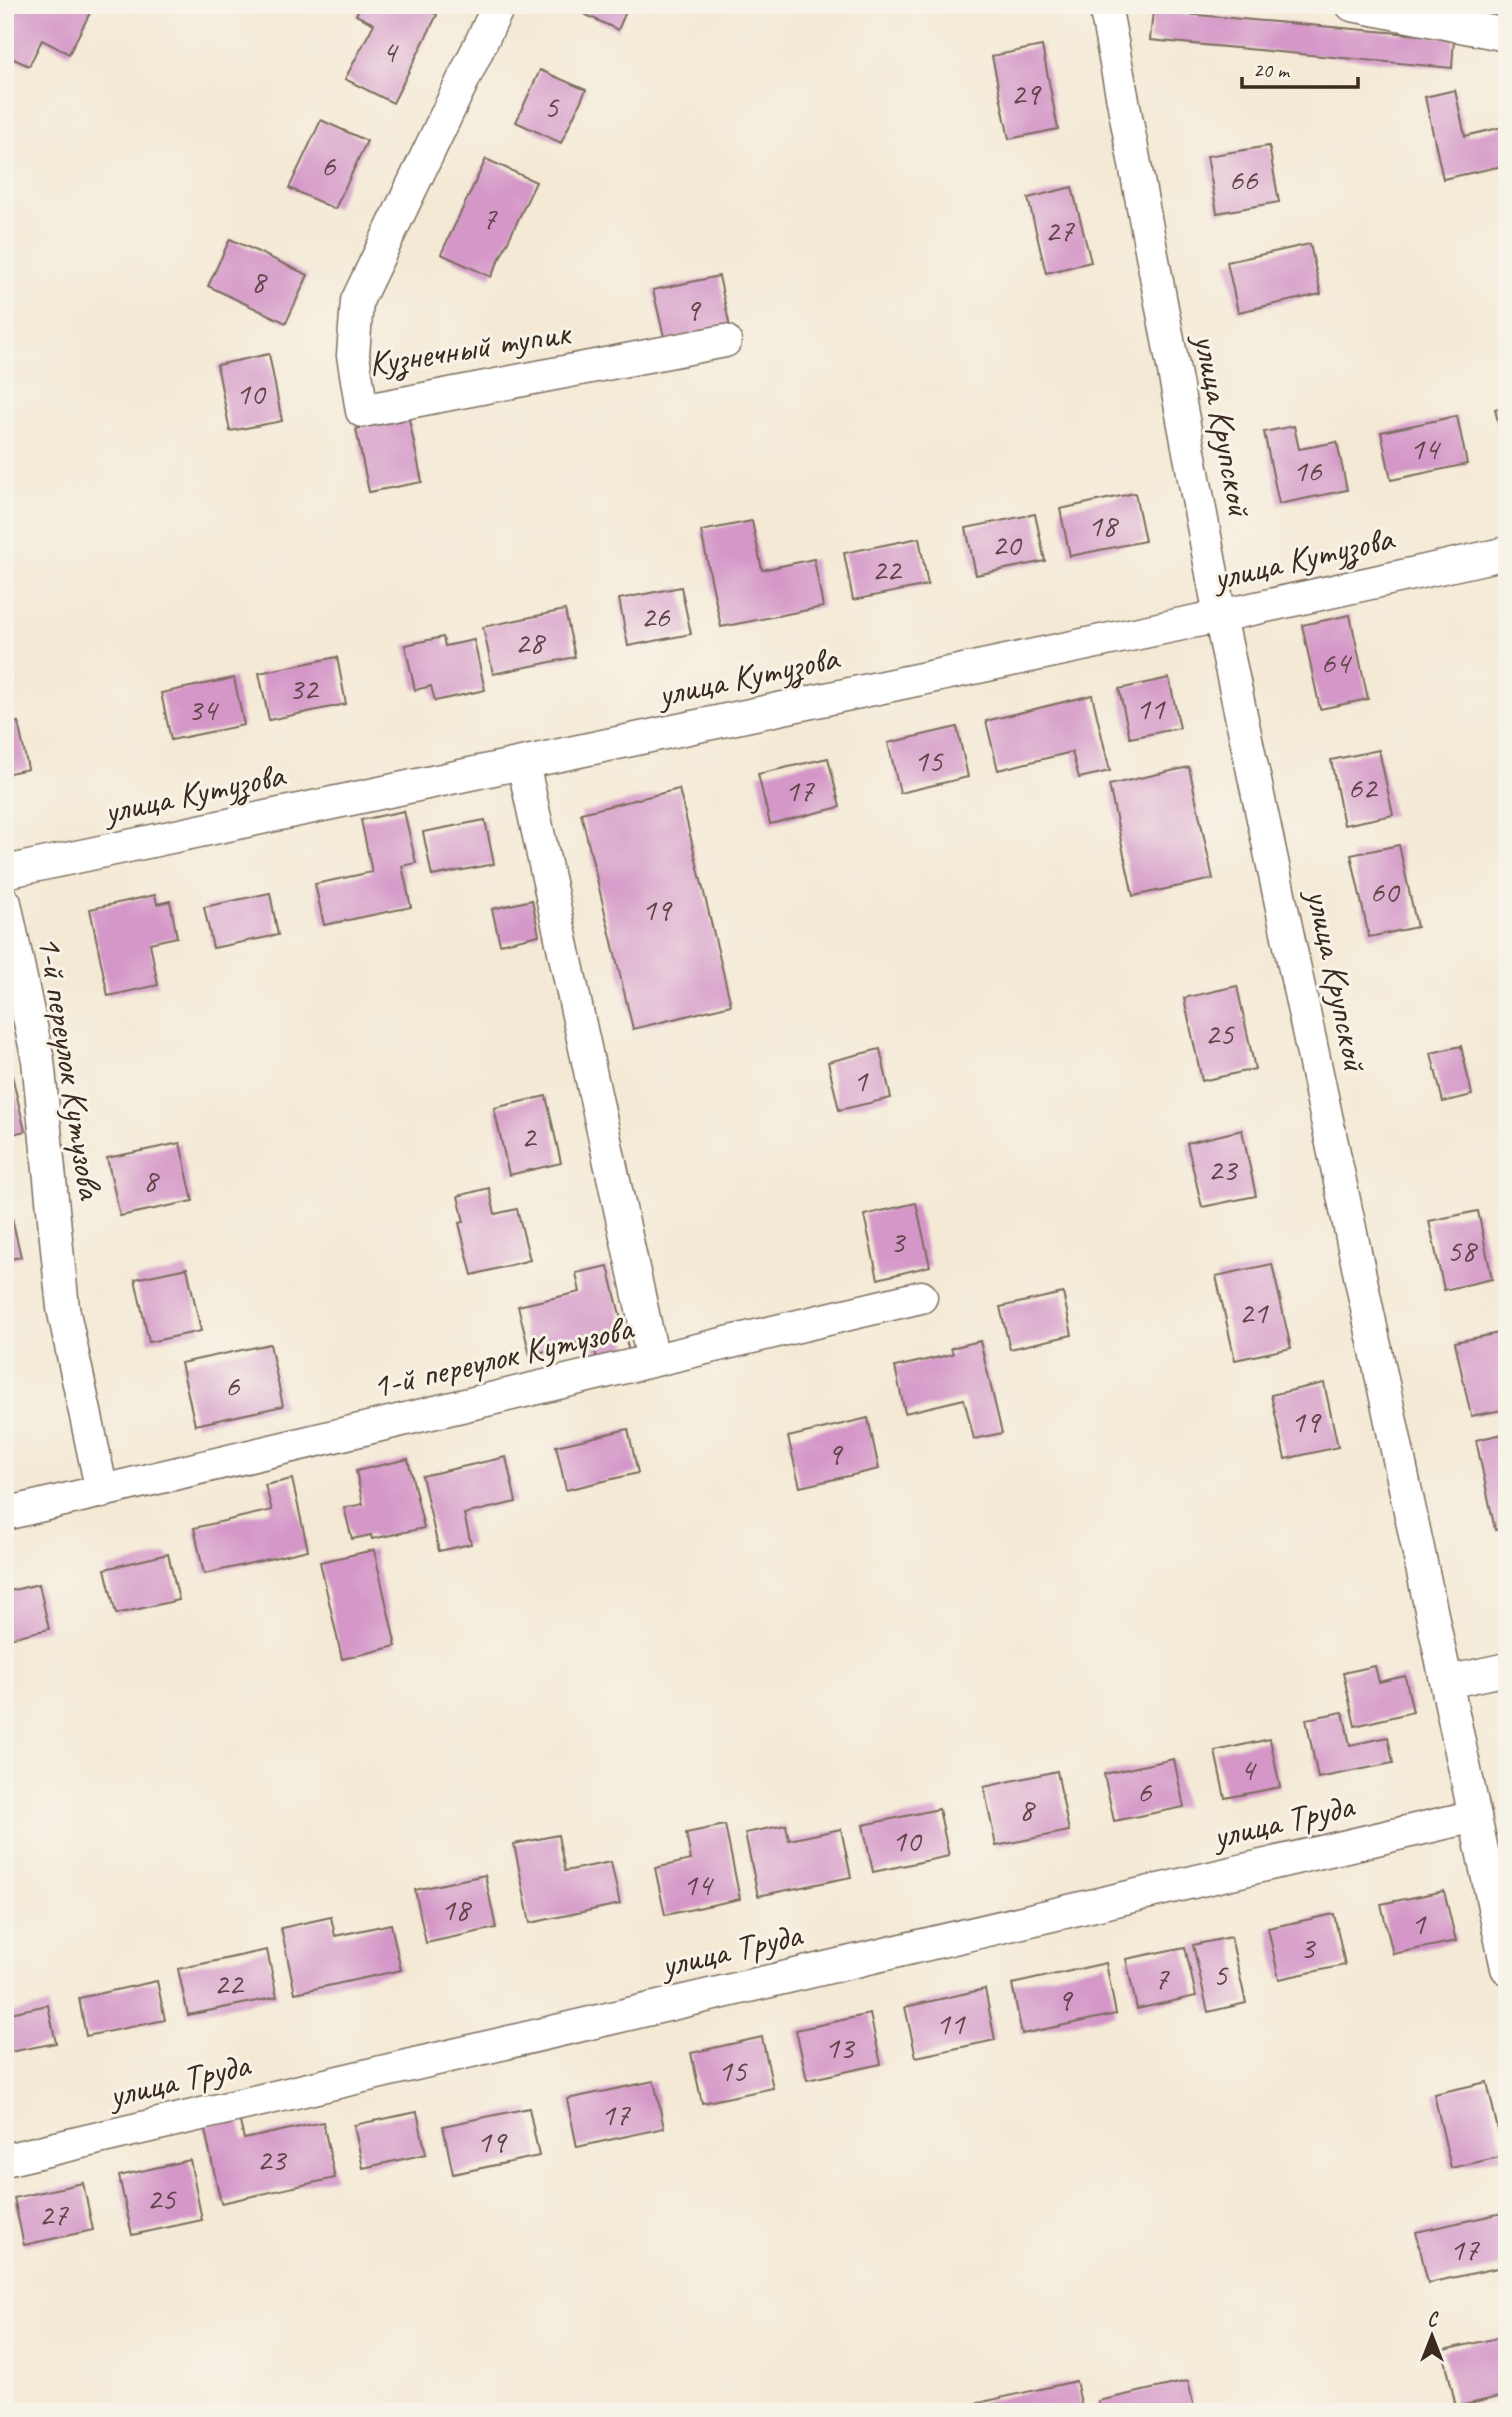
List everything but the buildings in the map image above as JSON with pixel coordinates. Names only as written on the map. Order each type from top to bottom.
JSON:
[{"type":"street","name":"Кузнечный тупик","points":[[499,5],[357,301],[354,355],[362,411],[725,341]]},
{"type":"street","name":"улица Крупской","points":[[1105,5],[1220,617],[1507,1968]]},
{"type":"street","points":[[1352,5],[1507,35]]},
{"type":"street","name":"улица Кутузова","points":[[5,872],[1220,617],[1507,552]]},
{"type":"street","points":[[523,763],[653,1360]]},
{"type":"street","name":"1-й переулок Кутузова","points":[[5,903],[38,1060],[63,1308],[102,1492]]},
{"type":"street","name":"1-й переулок Кутузова","points":[[5,1514],[921,1297]]},
{"type":"street","points":[[1447,1682],[1507,1669]]},
{"type":"street","name":"улица Труда","points":[[5,2160],[1475,1816]]}]
